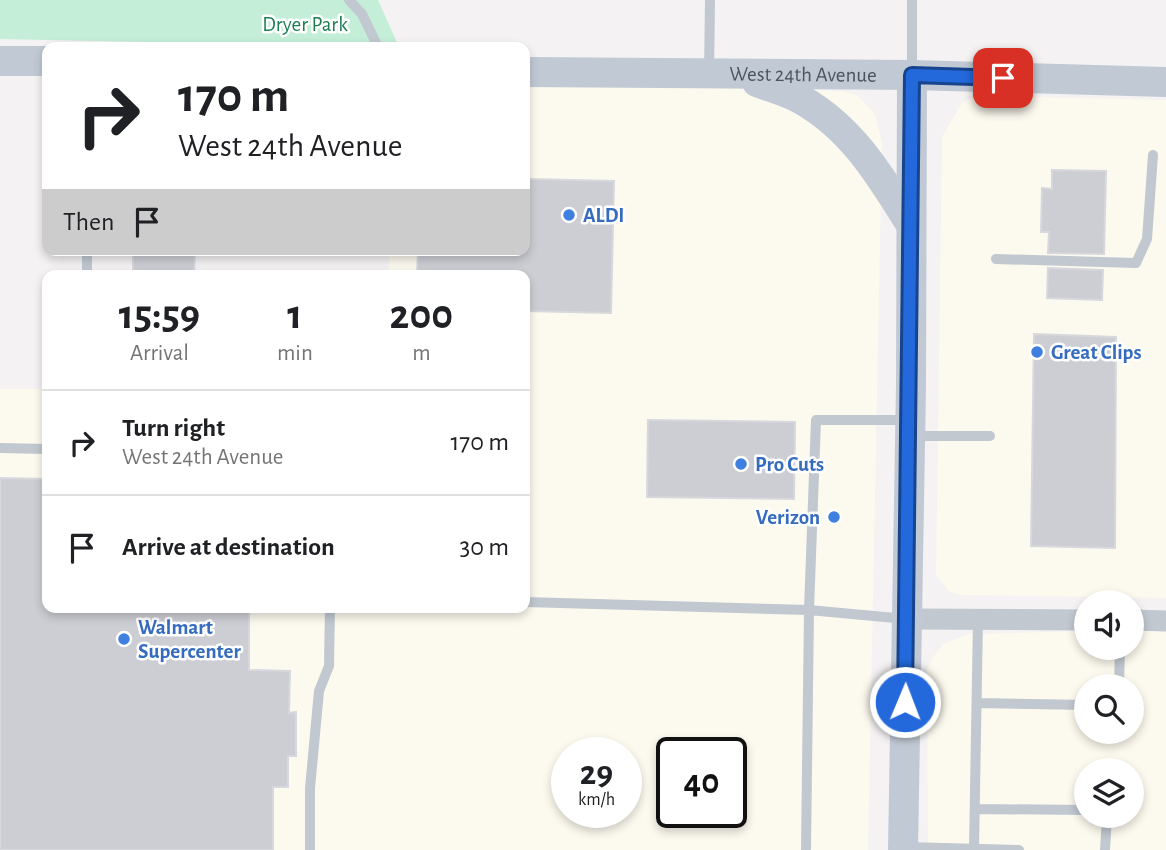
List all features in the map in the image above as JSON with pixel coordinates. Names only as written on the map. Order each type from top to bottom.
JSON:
[{"type":"street","points":[[0,61],[42,61]]},
{"type":"street","name":"West 24th Avenue","points":[[530,72],[740,76],[912,75],[1166,82]]},
{"type":"street","points":[[903,848],[910,428],[912,75]]},
{"type":"street","points":[[740,76],[802,99],[843,130],[874,165],[911,225]]},
{"type":"street","points":[[905,619],[1074,620]]},
{"type":"street","points":[[1144,620],[1166,621]]},
{"type":"lane","points":[[349,0],[362,14],[376,42]]},
{"type":"lane","points":[[709,75],[710,0]]},
{"type":"lane","points":[[912,0],[912,75]]},
{"type":"lane","points":[[996,259],[1136,263],[1147,239],[1153,155]]},
{"type":"lane","points":[[806,850],[808,610],[816,420],[990,436]]},
{"type":"lane","points":[[0,448],[42,449]]},
{"type":"lane","points":[[530,602],[808,610],[905,619]]},
{"type":"lane","points":[[310,850],[310,788],[319,691],[329,666],[330,613]]},
{"type":"lane","points":[[975,849],[978,619]]},
{"type":"lane","points":[[977,704],[1074,705]]},
{"type":"lane","points":[[975,808],[1074,810]]},
{"type":"lane","points":[[1105,850],[1106,828]]},
{"type":"lane","points":[[903,848],[1019,850]]},
{"type":"shaded area","points":[[530,84],[843,91],[857,95],[875,114],[882,143],[868,850],[0,850],[0,389],[42,389],[42,613],[530,613],[530,270],[389,270],[389,256],[530,256]]},
{"type":"shaded area","points":[[973,97],[1166,100],[1166,598],[1144,598],[1144,590],[1074,590],[1074,597],[961,595],[950,592],[936,575],[942,137],[961,104]]},
{"type":"shaded area","points":[[1074,631],[1074,660],[1144,660],[1144,631],[1166,631],[1166,850],[928,850],[927,670],[943,644],[969,634]]},
{"type":"green space","name":"Dryer Park","points":[[0,0],[378,0],[397,42],[150,42],[0,39]]},
{"type":"building","points":[[1052,170],[1106,171],[1104,254],[1048,253],[1049,232],[1041,232],[1042,188],[1052,189]]},
{"type":"building","name":"ALDI","points":[[530,179],[614,181],[611,313],[530,311],[530,270],[417,270],[418,256],[530,256]]},
{"type":"building","points":[[133,256],[195,256],[194,270],[133,270]]},
{"type":"building","points":[[1048,268],[1103,270],[1102,300],[1047,298]]},
{"type":"building","points":[[1034,334],[1116,337],[1115,548],[1031,546]]},
{"type":"building","points":[[648,420],[795,422],[794,499],[647,497]]},
{"type":"building","name":"Walmart Supercenter","points":[[0,478],[42,479],[42,613],[249,613],[249,670],[290,671],[289,713],[296,712],[296,756],[288,756],[288,787],[273,787],[273,850],[0,850]]},
{"type":"place","name":"ALDI","points":[[569,215]]},
{"type":"place","name":"Great Clips","points":[[1037,352]]},
{"type":"place","name":"Pro Cuts","points":[[741,464]]},
{"type":"place","name":"Verizon","points":[[834,517]]},
{"type":"place","name":"Walmart Supercenter","points":[[124,639]]},
{"type":"route","points":[[905,702],[911,386],[912,75],[1003,78]]}]
